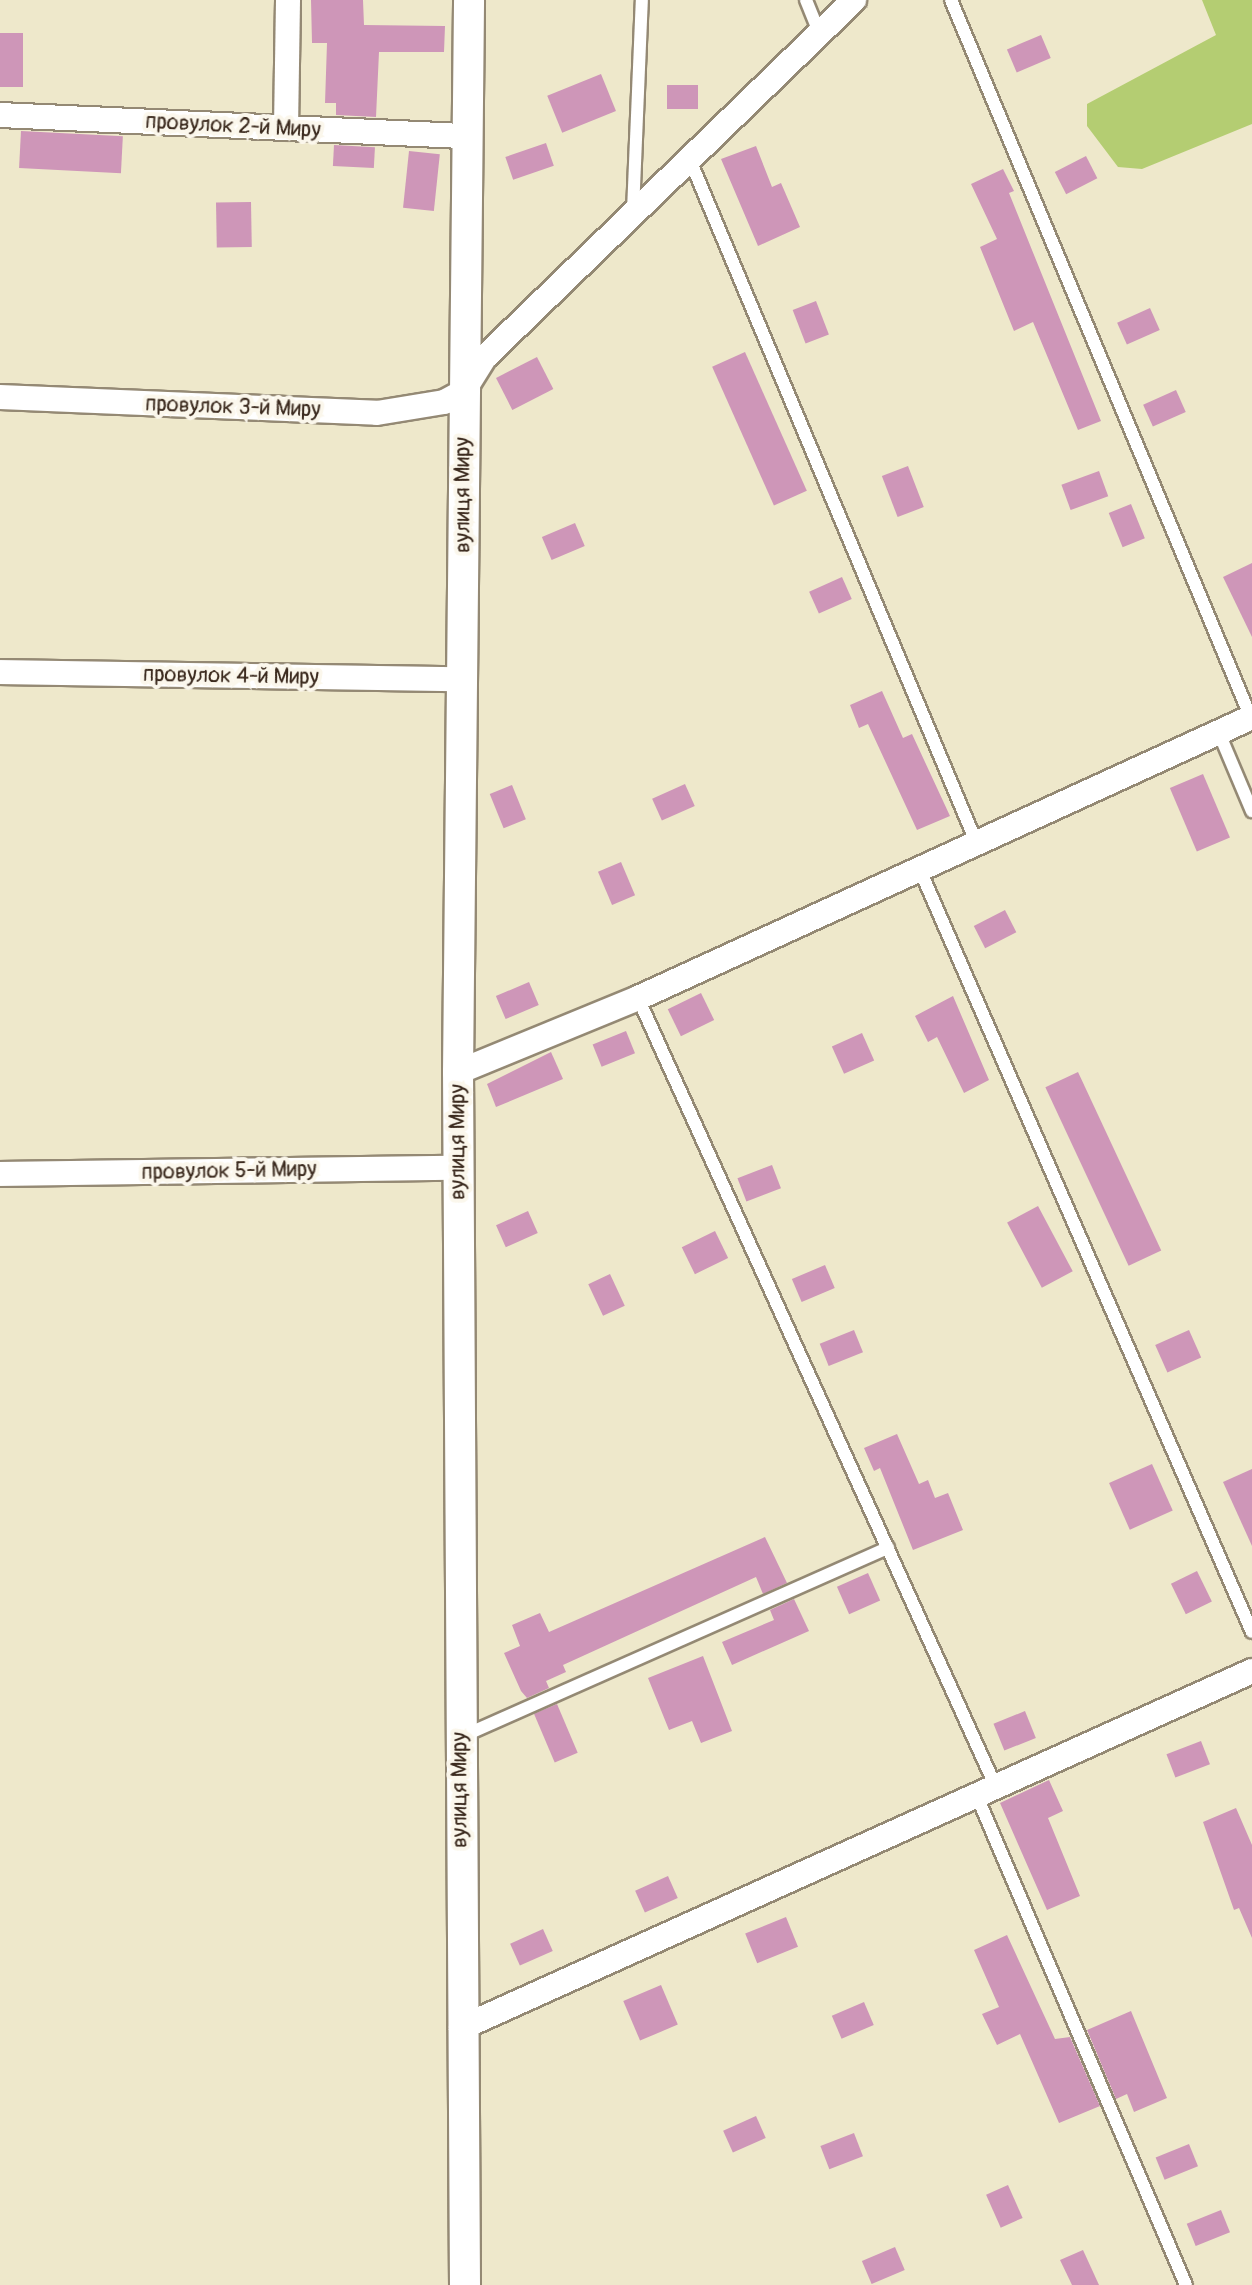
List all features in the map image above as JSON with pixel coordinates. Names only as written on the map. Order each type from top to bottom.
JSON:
[{"type":"street","points":[[286,128],[288,0]]},
{"type":"street","name":"вулиця Миру","points":[[465,2285],[461,2028],[458,1072],[469,0]]},
{"type":"street","points":[[463,392],[484,358],[854,0]]},
{"type":"street","name":"провулок 2-й Миру","points":[[0,115],[466,136]]},
{"type":"street","name":"провулок 3-й Миру","points":[[0,397],[377,413],[425,409],[463,392]]},
{"type":"street","name":"провулок 4-й Миру","points":[[0,672],[461,679]]},
{"type":"street","points":[[458,1072],[638,998],[1251,718]]},
{"type":"street","name":"провулок 5-й Миру","points":[[0,1174],[458,1168]]},
{"type":"street","points":[[461,2028],[1252,1671]]},
{"type":"lane","points":[[633,214],[642,0]]},
{"type":"lane","points":[[806,0],[820,35]]},
{"type":"lane","points":[[951,0],[1251,718]]},
{"type":"lane","points":[[690,160],[977,844]]},
{"type":"lane","points":[[1219,733],[1252,811]]},
{"type":"lane","points":[[920,870],[1252,1632]]},
{"type":"lane","points":[[638,998],[888,1548],[1186,2285]]},
{"type":"lane","points":[[460,1737],[888,1548]]},
{"type":"green space","points":[[1202,0],[1252,0],[1252,124],[1142,169],[1118,167],[1087,126],[1087,104],[1216,35]]},
{"type":"building","points":[[311,0],[363,0],[364,25],[445,26],[444,52],[379,52],[376,117],[336,115],[336,103],[325,103],[327,43],[312,43]]},
{"type":"building","points":[[0,33],[23,33],[23,87],[0,87]]},
{"type":"building","points":[[1041,35],[1051,58],[1017,72],[1007,49]]},
{"type":"building","points":[[601,74],[616,111],[562,133],[547,96]]},
{"type":"building","points":[[667,85],[698,85],[698,109],[667,109]]},
{"type":"building","points":[[21,131],[123,136],[121,173],[19,168]]},
{"type":"building","points":[[546,143],[554,166],[513,180],[505,157]]},
{"type":"building","points":[[334,145],[375,147],[374,168],[333,166]]},
{"type":"building","points":[[756,146],[772,187],[781,183],[800,227],[758,246],[721,159]]},
{"type":"building","points":[[409,151],[440,154],[434,211],[403,208]]},
{"type":"building","points":[[1086,156],[1097,178],[1066,194],[1055,172]]},
{"type":"building","points":[[1003,169],[1014,191],[1009,193],[1101,421],[1078,430],[1033,322],[1014,331],[980,247],[997,239],[971,184]]},
{"type":"building","points":[[251,202],[252,247],[217,248],[216,203]]},
{"type":"building","points":[[816,301],[829,335],[806,344],[793,310]]},
{"type":"building","points":[[1150,308],[1160,330],[1127,345],[1117,323]]},
{"type":"building","points":[[745,352],[807,491],[774,506],[712,367]]},
{"type":"building","points":[[537,357],[553,389],[512,410],[496,378]]},
{"type":"building","points":[[1176,390],[1186,412],[1153,427],[1143,405]]},
{"type":"building","points":[[908,466],[924,507],[898,517],[882,476]]},
{"type":"building","points":[[1099,471],[1108,496],[1071,510],[1061,485]]},
{"type":"building","points":[[1131,504],[1145,538],[1123,547],[1109,513]]},
{"type":"building","points":[[575,523],[585,546],[552,560],[542,537]]},
{"type":"building","points":[[1252,563],[1252,637],[1223,577]]},
{"type":"building","points":[[842,577],[852,599],[819,614],[809,592]]},
{"type":"building","points":[[882,691],[903,738],[912,734],[950,816],[917,830],[868,724],[859,728],[850,705]]},
{"type":"building","points":[[1203,774],[1230,838],[1197,852],[1170,788]]},
{"type":"building","points":[[685,784],[695,806],[662,821],[652,799]]},
{"type":"building","points":[[512,785],[526,819],[504,828],[490,794]]},
{"type":"building","points":[[621,862],[635,895],[612,905],[598,872]]},
{"type":"building","points":[[1005,910],[1016,932],[985,948],[974,926]]},
{"type":"building","points":[[529,982],[539,1005],[506,1019],[496,996]]},
{"type":"building","points":[[701,993],[714,1020],[681,1036],[668,1009]]},
{"type":"building","points":[[953,996],[989,1080],[964,1093],[937,1037],[928,1042],[915,1016]]},
{"type":"building","points":[[626,1031],[635,1053],[602,1067],[593,1044]]},
{"type":"building","points":[[862,1033],[874,1060],[844,1074],[832,1046]]},
{"type":"building","points":[[551,1052],[563,1079],[496,1107],[487,1084]]},
{"type":"building","points":[[1078,1072],[1161,1251],[1129,1266],[1045,1087]]},
{"type":"building","points":[[772,1165],[781,1188],[746,1202],[737,1178]]},
{"type":"building","points":[[1038,1206],[1073,1271],[1042,1288],[1007,1222]]},
{"type":"building","points":[[528,1211],[538,1233],[506,1247],[496,1225]]},
{"type":"building","points":[[715,1231],[728,1258],[695,1274],[682,1247]]},
{"type":"building","points":[[825,1265],[835,1288],[802,1302],[792,1279]]},
{"type":"building","points":[[610,1274],[625,1306],[603,1316],[588,1284]]},
{"type":"building","points":[[854,1330],[863,1352],[829,1366],[820,1344]]},
{"type":"building","points":[[1189,1330],[1201,1357],[1167,1372],[1155,1345]]},
{"type":"building","points":[[897,1434],[919,1484],[928,1480],[935,1498],[948,1493],[963,1530],[913,1550],[880,1468],[874,1471],[864,1448]]},
{"type":"building","points":[[1152,1464],[1173,1511],[1130,1530],[1109,1483]]},
{"type":"building","points":[[1252,1469],[1252,1546],[1223,1482]]},
{"type":"building","points":[[765,1537],[787,1583],[763,1594],[756,1577],[563,1665],[566,1672],[546,1681],[549,1688],[527,1698],[521,1691],[504,1653],[520,1646],[512,1625],[540,1613],[549,1632]]},
{"type":"building","points":[[1197,1571],[1212,1602],[1186,1614],[1171,1584]]},
{"type":"building","points":[[868,1573],[880,1600],[849,1614],[837,1587]]},
{"type":"building","points":[[794,1599],[809,1631],[732,1665],[722,1642],[774,1620],[770,1610]]},
{"type":"building","points":[[703,1656],[732,1731],[701,1743],[692,1721],[669,1730],[648,1678]]},
{"type":"building","points":[[557,1704],[578,1753],[555,1763],[534,1714]]},
{"type":"building","points":[[1025,1711],[1036,1738],[1004,1751],[993,1724]]},
{"type":"building","points":[[1201,1741],[1210,1764],[1175,1778],[1166,1754]]},
{"type":"building","points":[[1049,1780],[1063,1811],[1048,1818],[1080,1896],[1047,1910],[1000,1803]]},
{"type":"building","points":[[1236,1808],[1252,1845],[1252,1938],[1239,1908],[1234,1910],[1203,1822]]},
{"type":"building","points":[[668,1876],[678,1898],[645,1913],[635,1891]]},
{"type":"building","points":[[786,1917],[798,1947],[757,1963],[745,1933]]},
{"type":"building","points":[[543,1929],[553,1951],[520,1966],[510,1944]]},
{"type":"building","points":[[1007,1935],[1055,2039],[1070,2037],[1100,2106],[1059,2123],[1020,2034],[997,2045],[982,2014],[999,2007],[974,1950]]},
{"type":"building","points":[[661,1985],[678,2025],[640,2041],[623,2001]]},
{"type":"building","points":[[864,2002],[874,2025],[842,2039],[832,2016]]},
{"type":"building","points":[[1131,2011],[1167,2098],[1134,2112],[1127,2094],[1116,2099],[1087,2030]]},
{"type":"building","points":[[756,2116],[766,2138],[733,2153],[723,2131]]},
{"type":"building","points":[[854,2133],[863,2156],[829,2169],[820,2146]]},
{"type":"building","points":[[1189,2144],[1198,2166],[1165,2180],[1156,2157]]},
{"type":"building","points":[[1008,2185],[1023,2218],[1001,2228],[986,2195]]},
{"type":"building","points":[[1221,2210],[1230,2232],[1196,2246],[1187,2224]]},
{"type":"building","points":[[895,2247],[905,2270],[872,2284],[862,2261]]},
{"type":"building","points":[[1083,2250],[1099,2285],[1072,2285],[1060,2260]]}]
